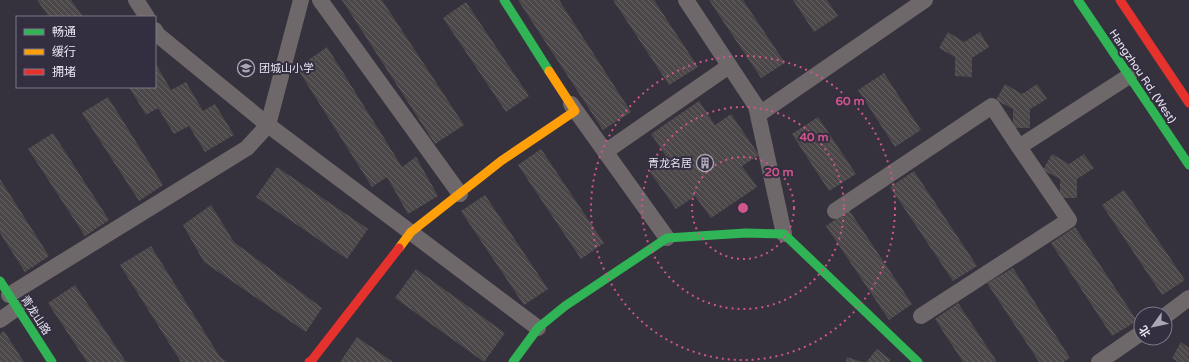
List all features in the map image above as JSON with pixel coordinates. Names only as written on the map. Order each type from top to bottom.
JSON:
[{"type":"street","points":[[136,0],[146,16]]},
{"type":"street","points":[[0,320],[13,302],[247,148],[268,125],[301,0]]},
{"type":"street","points":[[320,0],[460,194]]},
{"type":"street","points":[[504,0],[571,104],[668,238]]},
{"type":"street","points":[[686,0],[756,106],[784,234],[918,362]]},
{"type":"street","points":[[758,115],[925,0]]},
{"type":"street","name":"Hangzhou Rd. (West)","points":[[1078,0],[1189,165]]},
{"type":"street","points":[[1120,0],[1189,103]]},
{"type":"street","points":[[156,32],[158,35],[268,125],[538,328]]},
{"type":"street","points":[[605,152],[729,66]]},
{"type":"street","points":[[1019,147],[1129,76]]},
{"type":"street","points":[[308,362],[312,360],[411,232],[501,161],[576,111],[571,104]]},
{"type":"street","points":[[834,211],[992,106],[1069,220],[921,316]]},
{"type":"street","points":[[513,362],[538,328],[565,306],[668,238],[746,233],[784,234]]},
{"type":"street","name":"青龙山路","points":[[0,281],[52,362]]},
{"type":"street","points":[[1173,310],[1189,298]]},
{"type":"street","points":[[1099,362],[1133,339]]},
{"type":"building","points":[[37,0],[71,0],[82,16],[48,16]]},
{"type":"building","points":[[342,0],[382,0],[464,125],[435,144]]},
{"type":"building","points":[[518,0],[559,0],[631,112],[603,130]]},
{"type":"building","points":[[613,0],[654,0],[698,67],[669,85]]},
{"type":"building","points":[[709,0],[743,0],[785,63],[761,78]]},
{"type":"building","points":[[793,0],[827,0],[838,16],[814,32]]},
{"type":"building","points":[[466,2],[529,96],[506,112],[443,18]]},
{"type":"building","points":[[948,32],[964,42],[980,32],[989,47],[972,58],[972,77],[955,76],[955,57],[939,48]]},
{"type":"building","points":[[327,47],[402,167],[416,157],[438,196],[408,214],[387,177],[372,187],[297,68]]},
{"type":"building","points":[[156,66],[171,90],[186,82],[203,111],[215,104],[234,135],[205,152],[189,126],[174,134],[158,108],[146,115],[130,88],[156,88]]},
{"type":"building","points":[[884,73],[921,130],[895,147],[858,90]]},
{"type":"building","points":[[1005,84],[1022,94],[1037,84],[1047,99],[1030,109],[1030,128],[1013,128],[1013,109],[996,100]]},
{"type":"building","points":[[108,97],[163,185],[139,201],[82,113]]},
{"type":"building","name":"青龙名居","points":[[699,101],[715,125],[731,114],[759,155],[742,166],[757,187],[711,218],[695,196],[676,209],[650,172],[668,159],[651,134]]},
{"type":"building","points":[[818,117],[856,174],[829,191],[792,134]]},
{"type":"building","points":[[53,133],[109,220],[85,236],[28,149]]},
{"type":"building","points":[[541,149],[604,243],[581,259],[518,165]]},
{"type":"building","points":[[1052,154],[1069,164],[1084,154],[1094,168],[1077,179],[1077,198],[1060,198],[1060,179],[1043,170]]},
{"type":"building","points":[[277,167],[368,229],[347,259],[256,197]]},
{"type":"building","points":[[914,171],[977,266],[953,281],[890,187]]},
{"type":"building","points":[[0,179],[49,256],[25,272],[0,233]]},
{"type":"building","points":[[1124,190],[1185,280],[1162,295],[1102,205]]},
{"type":"building","points":[[485,195],[548,289],[524,305],[461,211]]},
{"type":"building","points":[[211,205],[234,242],[322,308],[306,332],[204,262],[183,225]]},
{"type":"building","points":[[849,210],[912,304],[889,320],[826,226]]},
{"type":"building","points":[[1075,227],[1133,315],[1133,323],[1112,336],[1051,243]]},
{"type":"building","points":[[151,246],[220,357],[227,362],[181,362],[120,265]]},
{"type":"building","points":[[1013,268],[1070,358],[1063,362],[1039,362],[987,283]]},
{"type":"building","points":[[416,269],[505,333],[484,362],[395,298]]},
{"type":"building","points":[[75,285],[126,362],[87,362],[48,303]]},
{"type":"building","points":[[958,303],[997,362],[963,362],[935,319]]},
{"type":"building","points":[[4,331],[24,362],[0,362],[0,334]]},
{"type":"building","points":[[357,337],[393,362],[340,362]]},
{"type":"building","points":[[1181,342],[1189,348],[1189,362],[1178,362],[1172,358]]},
{"type":"building","points":[[877,349],[891,360],[889,362],[866,362]]},
{"type":"building","points":[[847,357],[862,362],[846,362]]},
{"type":"traffic: fast","points":[[504,0],[549,71]]},
{"type":"traffic: fast","points":[[1078,0],[1189,165]]},
{"type":"traffic: fast","points":[[513,362],[538,328],[565,306],[667,238],[746,233],[784,234],[918,362]]},
{"type":"traffic: fast","points":[[0,281],[52,362]]},
{"type":"traffic: slow","points":[[399,248],[411,232],[501,161],[575,111],[549,71]]},
{"type":"traffic: jam","points":[[1120,0],[1189,103]]},
{"type":"traffic: jam","points":[[309,362],[399,248]]},
{"type":"place","name":"团城山小学","points":[[246,68]]},
{"type":"place","name":"青龙名居","points":[[705,163]]}]
